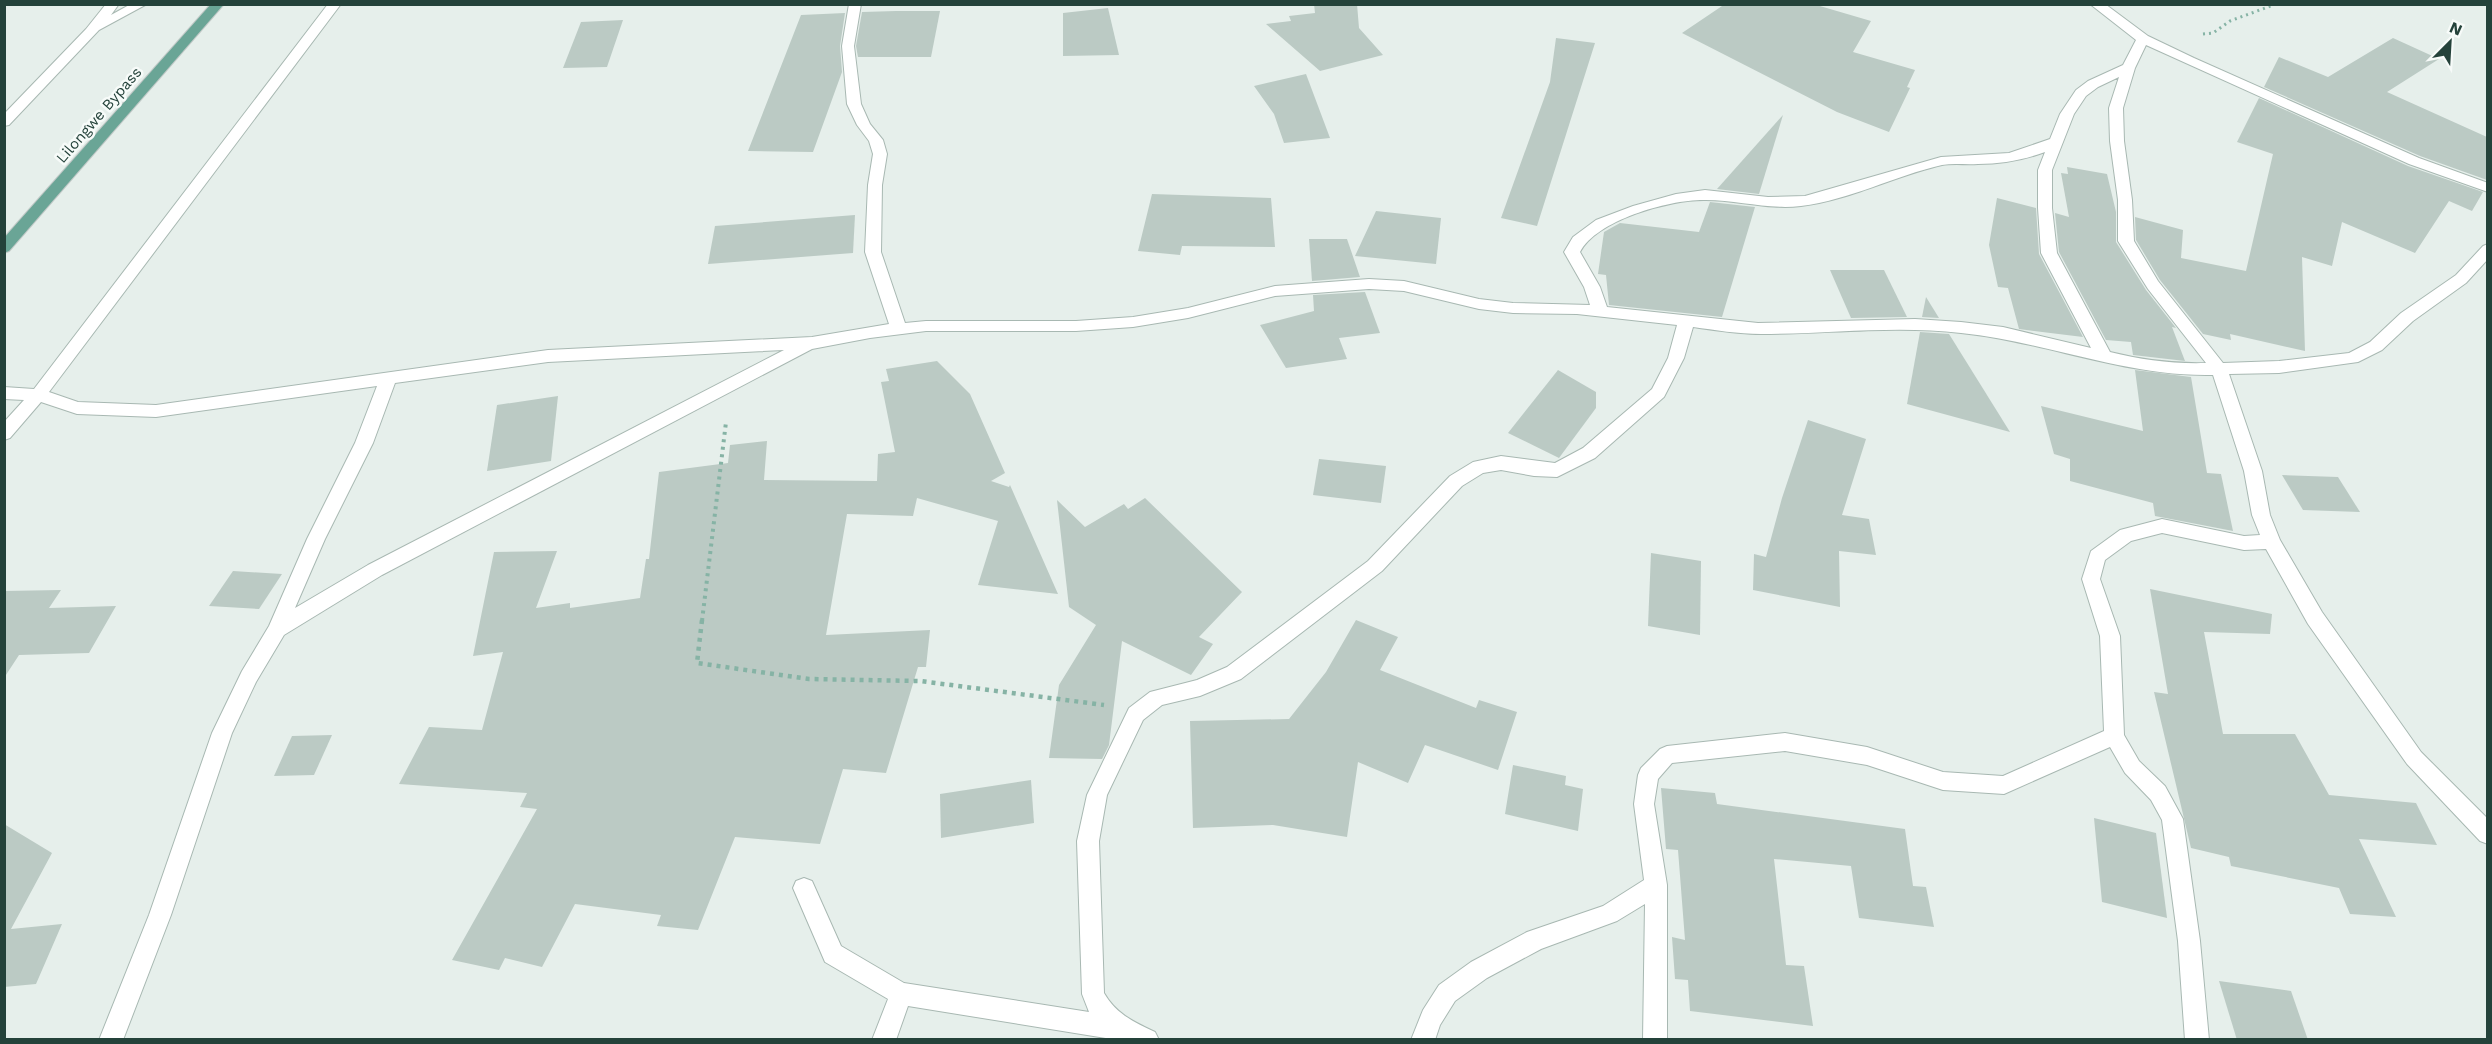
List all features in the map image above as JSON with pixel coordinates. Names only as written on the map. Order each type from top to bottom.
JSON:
[{"type":"main road","name":"Lilongwe Bypass","points":[[4,248],[218,4]]},
{"type":"street","points":[[4,122],[91,32],[113,4]]},
{"type":"street","points":[[91,32],[141,4]]},
{"type":"street","points":[[4,434],[38,394],[335,4]]},
{"type":"street","points":[[855,4],[848,46],[854,104],[864,125],[876,140],[880,154],[875,185],[873,252],[899,328]]},
{"type":"street","points":[[2096,4],[2143,39],[2415,161],[2487,188]]},
{"type":"street","points":[[2143,39],[2128,68],[2116,108],[2117,141],[2124,191],[2126,242],[2153,285],[2218,369],[2253,471],[2261,515],[2271,541],[2315,618],[2414,758],[2487,834]]},
{"type":"street","points":[[2104,357],[2049,253],[2045,208],[2045,170],[2067,114],[2081,93],[2093,84],[2128,68]]},
{"type":"street","points":[[1600,313],[1593,287],[1580,269],[1572,252],[1579,239],[1598,225],[1649,204],[1704,195],[1753,201],[1803,202],[1863,187],[1894,174],[1944,160],[1997,159],[2030,155],[2056,142]]},
{"type":"street","points":[[4,393],[38,394],[77,408],[156,411],[548,356],[812,343],[899,328],[927,326],[1076,327],[1132,322],[1188,313],[1275,291],[1369,284],[1404,286],[1479,304],[1513,308],[1577,309],[1758,329],[1915,324],[1961,327],[2003,333],[2139,365],[2170,368],[2218,369],[2314,365],[2352,358],[2376,346],[2407,317],[2461,279],[2487,249]]},
{"type":"street","points":[[1147,1040],[1123,1029],[1102,1015],[1093,994],[1088,841],[1097,795],[1136,714],[1157,698],[1200,688],[1234,673],[1375,566],[1456,481],[1479,467],[1501,464],[1534,470],[1557,470],[1589,453],[1658,393],[1676,358],[1686,322]]},
{"type":"street","points":[[277,629],[375,570],[812,343]]},
{"type":"street","points":[[111,1040],[160,915],[222,733],[249,677],[277,629],[316,540],[364,443],[388,379]]},
{"type":"street","points":[[2197,1040],[2188,941],[2172,819],[2158,793],[2132,767],[2114,736],[2110,636],[2091,579],[2097,556],[2126,535],[2162,526],[2244,543],[2271,541]]},
{"type":"street","points":[[1655,1040],[1656,885],[1644,804],[1648,775],[1667,755],[1785,741],[1868,756],[1943,781],[2004,785],[2114,736]]},
{"type":"street","points":[[1423,1040],[1431,1018],[1447,993],[1479,970],[1535,940],[1609,914],[1656,885]]},
{"type":"street","points":[[804,888],[833,954],[901,994],[1123,1029]]},
{"type":"street","points":[[884,1040],[901,994]]},
{"type":"path","points":[[2201,34],[2213,33],[2230,21],[2276,4]]},
{"type":"path","points":[[730,385],[697,663],[809,679],[920,681],[1112,706],[1136,714]]},
{"type":"building","points":[[1314,4],[1357,4],[1359,28],[1383,55],[1320,71],[1266,24],[1291,21],[1289,16],[1315,13]]},
{"type":"building","points":[[1725,4],[1813,4],[1871,21],[1853,52],[1915,70],[1907,87],[1910,88],[1889,132],[1837,112],[1682,33]]},
{"type":"building","points":[[1108,8],[1119,55],[1063,56],[1063,13]]},
{"type":"building","points":[[940,11],[931,57],[858,57],[856,46],[862,12]]},
{"type":"building","points":[[845,13],[840,46],[842,72],[813,152],[748,151],[801,15]]},
{"type":"building","points":[[623,20],[607,67],[563,68],[581,22]]},
{"type":"building","points":[[1556,38],[1595,43],[1537,226],[1501,218],[1550,82]]},
{"type":"building","points":[[2393,38],[2439,59],[2387,92],[2487,137],[2487,180],[2420,156],[2264,87],[2279,57],[2328,77]]},
{"type":"building","points":[[1306,74],[1330,138],[1284,143],[1274,114],[1254,86]]},
{"type":"building","points":[[2259,98],[2408,166],[2483,192],[2472,211],[2449,201],[2415,253],[2342,222],[2332,266],[2302,257],[2305,351],[2230,334],[2231,340],[2203,334],[2160,280],[2136,240],[2135,217],[2183,230],[2181,258],[2246,271],[2273,154],[2237,142]]},
{"type":"building","points":[[1783,115],[1759,194],[1717,189]]},
{"type":"building","points":[[2067,167],[2107,174],[2116,212],[2116,242],[2146,290],[2176,328],[2172,327],[2185,361],[2133,355],[2131,342],[2106,340],[2059,252],[2055,213],[2069,217],[2061,173],[2068,174]]},
{"type":"building","points":[[1152,194],[1271,198],[1275,247],[1182,246],[1180,255],[1138,251]]},
{"type":"building","points":[[1997,198],[2036,208],[2039,254],[2083,337],[2019,329],[2008,288],[1998,287],[1989,245]]},
{"type":"building","points":[[1710,202],[1755,207],[1722,317],[1609,305],[1606,275],[1598,274],[1604,232],[1620,223],[1699,232]]},
{"type":"building","points":[[1376,211],[1441,218],[1436,264],[1355,256]]},
{"type":"building","points":[[855,215],[853,253],[708,264],[715,226]]},
{"type":"building","points":[[1309,239],[1347,239],[1360,277],[1312,281]]},
{"type":"building","points":[[1830,270],[1884,270],[1907,317],[1851,318]]},
{"type":"building","points":[[1365,292],[1380,333],[1339,338],[1347,359],[1286,368],[1260,325],[1314,311],[1313,295]]},
{"type":"building","points":[[1926,297],[1939,318],[1922,317]]},
{"type":"building","points":[[1920,332],[1949,334],[2010,432],[1907,404]]},
{"type":"building","points":[[937,361],[970,394],[1005,473],[991,481],[1009,487],[1010,485],[1058,594],[978,585],[998,521],[917,498],[913,516],[847,514],[826,635],[930,630],[926,667],[918,667],[886,773],[843,769],[820,844],[735,837],[698,930],[657,926],[661,915],[575,904],[542,967],[505,958],[499,970],[452,960],[537,809],[520,807],[527,793],[399,784],[429,727],[482,730],[503,652],[473,656],[494,552],[557,551],[536,608],[570,603],[570,608],[640,598],[646,559],[649,559],[659,472],[728,463],[730,445],[767,441],[764,480],[877,481],[878,454],[895,452],[881,382],[889,381],[886,369]]},
{"type":"building","points":[[1558,370],[1596,392],[1596,408],[1559,458],[1508,433]]},
{"type":"building","points":[[2135,370],[2191,377],[2207,473],[2221,474],[2233,531],[2155,516],[2153,503],[2070,481],[2070,459],[2054,454],[2041,406],[2143,431]]},
{"type":"building","points":[[558,396],[551,461],[487,471],[497,405]]},
{"type":"building","points":[[1808,420],[1866,439],[1842,515],[1869,519],[1876,555],[1839,551],[1840,607],[1753,590],[1754,554],[1766,557],[1782,498]]},
{"type":"building","points":[[1319,459],[1386,466],[1381,503],[1313,495]]},
{"type":"building","points":[[2282,475],[2338,477],[2360,512],[2303,510]]},
{"type":"building","points":[[1145,498],[1242,592],[1199,637],[1213,644],[1191,675],[1122,641],[1109,745],[1102,759],[1049,758],[1059,685],[1096,625],[1069,607],[1057,500],[1085,527],[1124,504],[1128,509]]},
{"type":"building","points":[[1651,553],[1701,561],[1700,635],[1648,626]]},
{"type":"building","points":[[233,571],[282,574],[259,609],[209,606]]},
{"type":"building","points":[[2150,589],[2272,614],[2270,634],[2204,632],[2223,734],[2295,734],[2329,795],[2416,803],[2437,845],[2359,839],[2396,917],[2350,914],[2339,888],[2231,866],[2229,857],[2191,848],[2154,692],[2168,694]]},
{"type":"building","points":[[61,590],[49,608],[116,606],[89,653],[19,655],[4,678],[4,591]]},
{"type":"building","points":[[1356,620],[1398,637],[1380,670],[1476,708],[1479,700],[1517,712],[1498,770],[1425,745],[1408,783],[1358,762],[1347,837],[1273,825],[1193,828],[1190,721],[1289,719],[1326,672]]},
{"type":"building","points":[[332,735],[314,775],[274,776],[292,736]]},
{"type":"building","points":[[1513,765],[1566,776],[1565,785],[1583,789],[1578,831],[1505,814]]},
{"type":"building","points":[[1031,780],[1034,823],[941,838],[940,794]]},
{"type":"building","points":[[1661,788],[1715,793],[1717,804],[1905,829],[1913,886],[1926,887],[1934,927],[1859,918],[1851,866],[1774,859],[1786,965],[1804,966],[1813,1026],[1690,1011],[1688,980],[1675,979],[1672,937],[1685,940],[1678,850],[1666,849]]},
{"type":"building","points":[[2094,818],[2156,833],[2167,918],[2102,902]]},
{"type":"building","points":[[4,824],[52,853],[11,929],[62,924],[36,984],[4,987]]},
{"type":"building","points":[[2219,981],[2291,991],[2308,1040],[2237,1040]]}]
